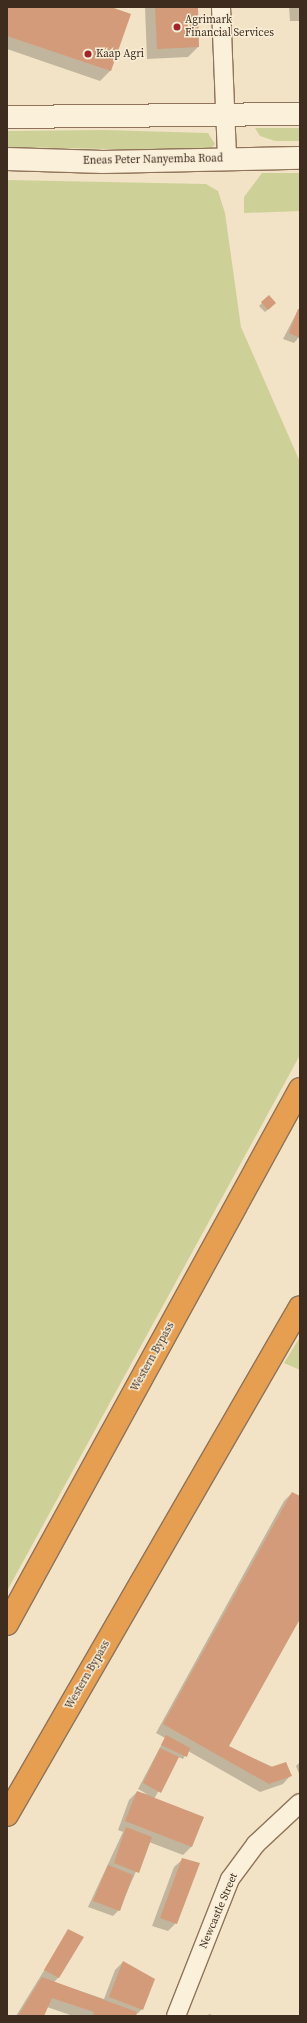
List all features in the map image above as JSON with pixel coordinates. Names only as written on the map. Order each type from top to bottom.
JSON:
[{"type":"highway","name":"Western Bypass","points":[[7,1624],[300,1089]]},
{"type":"highway","name":"Western Bypass","points":[[7,1815],[300,1306]]},
{"type":"main road","points":[[7,117],[300,114]]},
{"type":"main road","name":"Eneas Peter Nanyemba Road","points":[[7,159],[103,162],[227,158],[300,158]]},
{"type":"street","points":[[221,7],[227,158]]},
{"type":"street","name":"Newcastle Street","points":[[176,2016],[230,1879],[256,1844],[300,1802]]},
{"type":"green space","points":[[255,128],[300,128],[300,141],[275,141],[260,136]]},
{"type":"green space","points":[[104,130],[208,133],[215,144],[209,151],[7,147],[7,131]]},
{"type":"green space","points":[[262,173],[300,173],[300,211],[244,213],[244,197]]},
{"type":"green space","points":[[7,180],[206,184],[218,191],[225,213],[241,327],[300,462],[300,1055],[7,1591]]},
{"type":"green space","points":[[300,1337],[300,1370],[284,1363]]},
{"type":"building","name":"Kaap Agri","points":[[7,7],[111,7],[131,14],[111,71],[7,36]]},
{"type":"building","name":"Agrimark Financial Services","points":[[155,7],[198,7],[199,47],[157,49]]},
{"type":"building","points":[[269,295],[276,303],[268,310],[261,302]]},
{"type":"building","points":[[298,309],[300,309],[300,338],[289,333]]},
{"type":"building","points":[[292,1492],[300,1496],[300,1619],[229,1746],[271,1767],[286,1762],[292,1776],[269,1784],[163,1724]]},
{"type":"building","points":[[166,1735],[190,1748],[187,1757],[161,1745]]},
{"type":"building","points":[[160,1748],[179,1757],[161,1793],[143,1783]]},
{"type":"building","points":[[137,1791],[204,1817],[192,1847],[125,1821]]},
{"type":"building","points":[[126,1827],[152,1837],[139,1873],[114,1863]]},
{"type":"building","points":[[182,1858],[200,1863],[177,1924],[160,1918]]},
{"type":"building","points":[[108,1865],[133,1875],[120,1911],[93,1901]]},
{"type":"building","points":[[68,1929],[84,1937],[59,1978],[44,1970]]},
{"type":"building","points":[[123,1961],[155,1979],[143,2010],[109,1997]]},
{"type":"building","points":[[42,1977],[137,2012],[135,2016],[93,2016],[94,2012],[52,1998],[44,2016],[18,2016]]},
{"type":"place","name":"Agrimark Financial Services","points":[[177,27]]},
{"type":"place","name":"Kaap Agri","points":[[88,54]]}]
